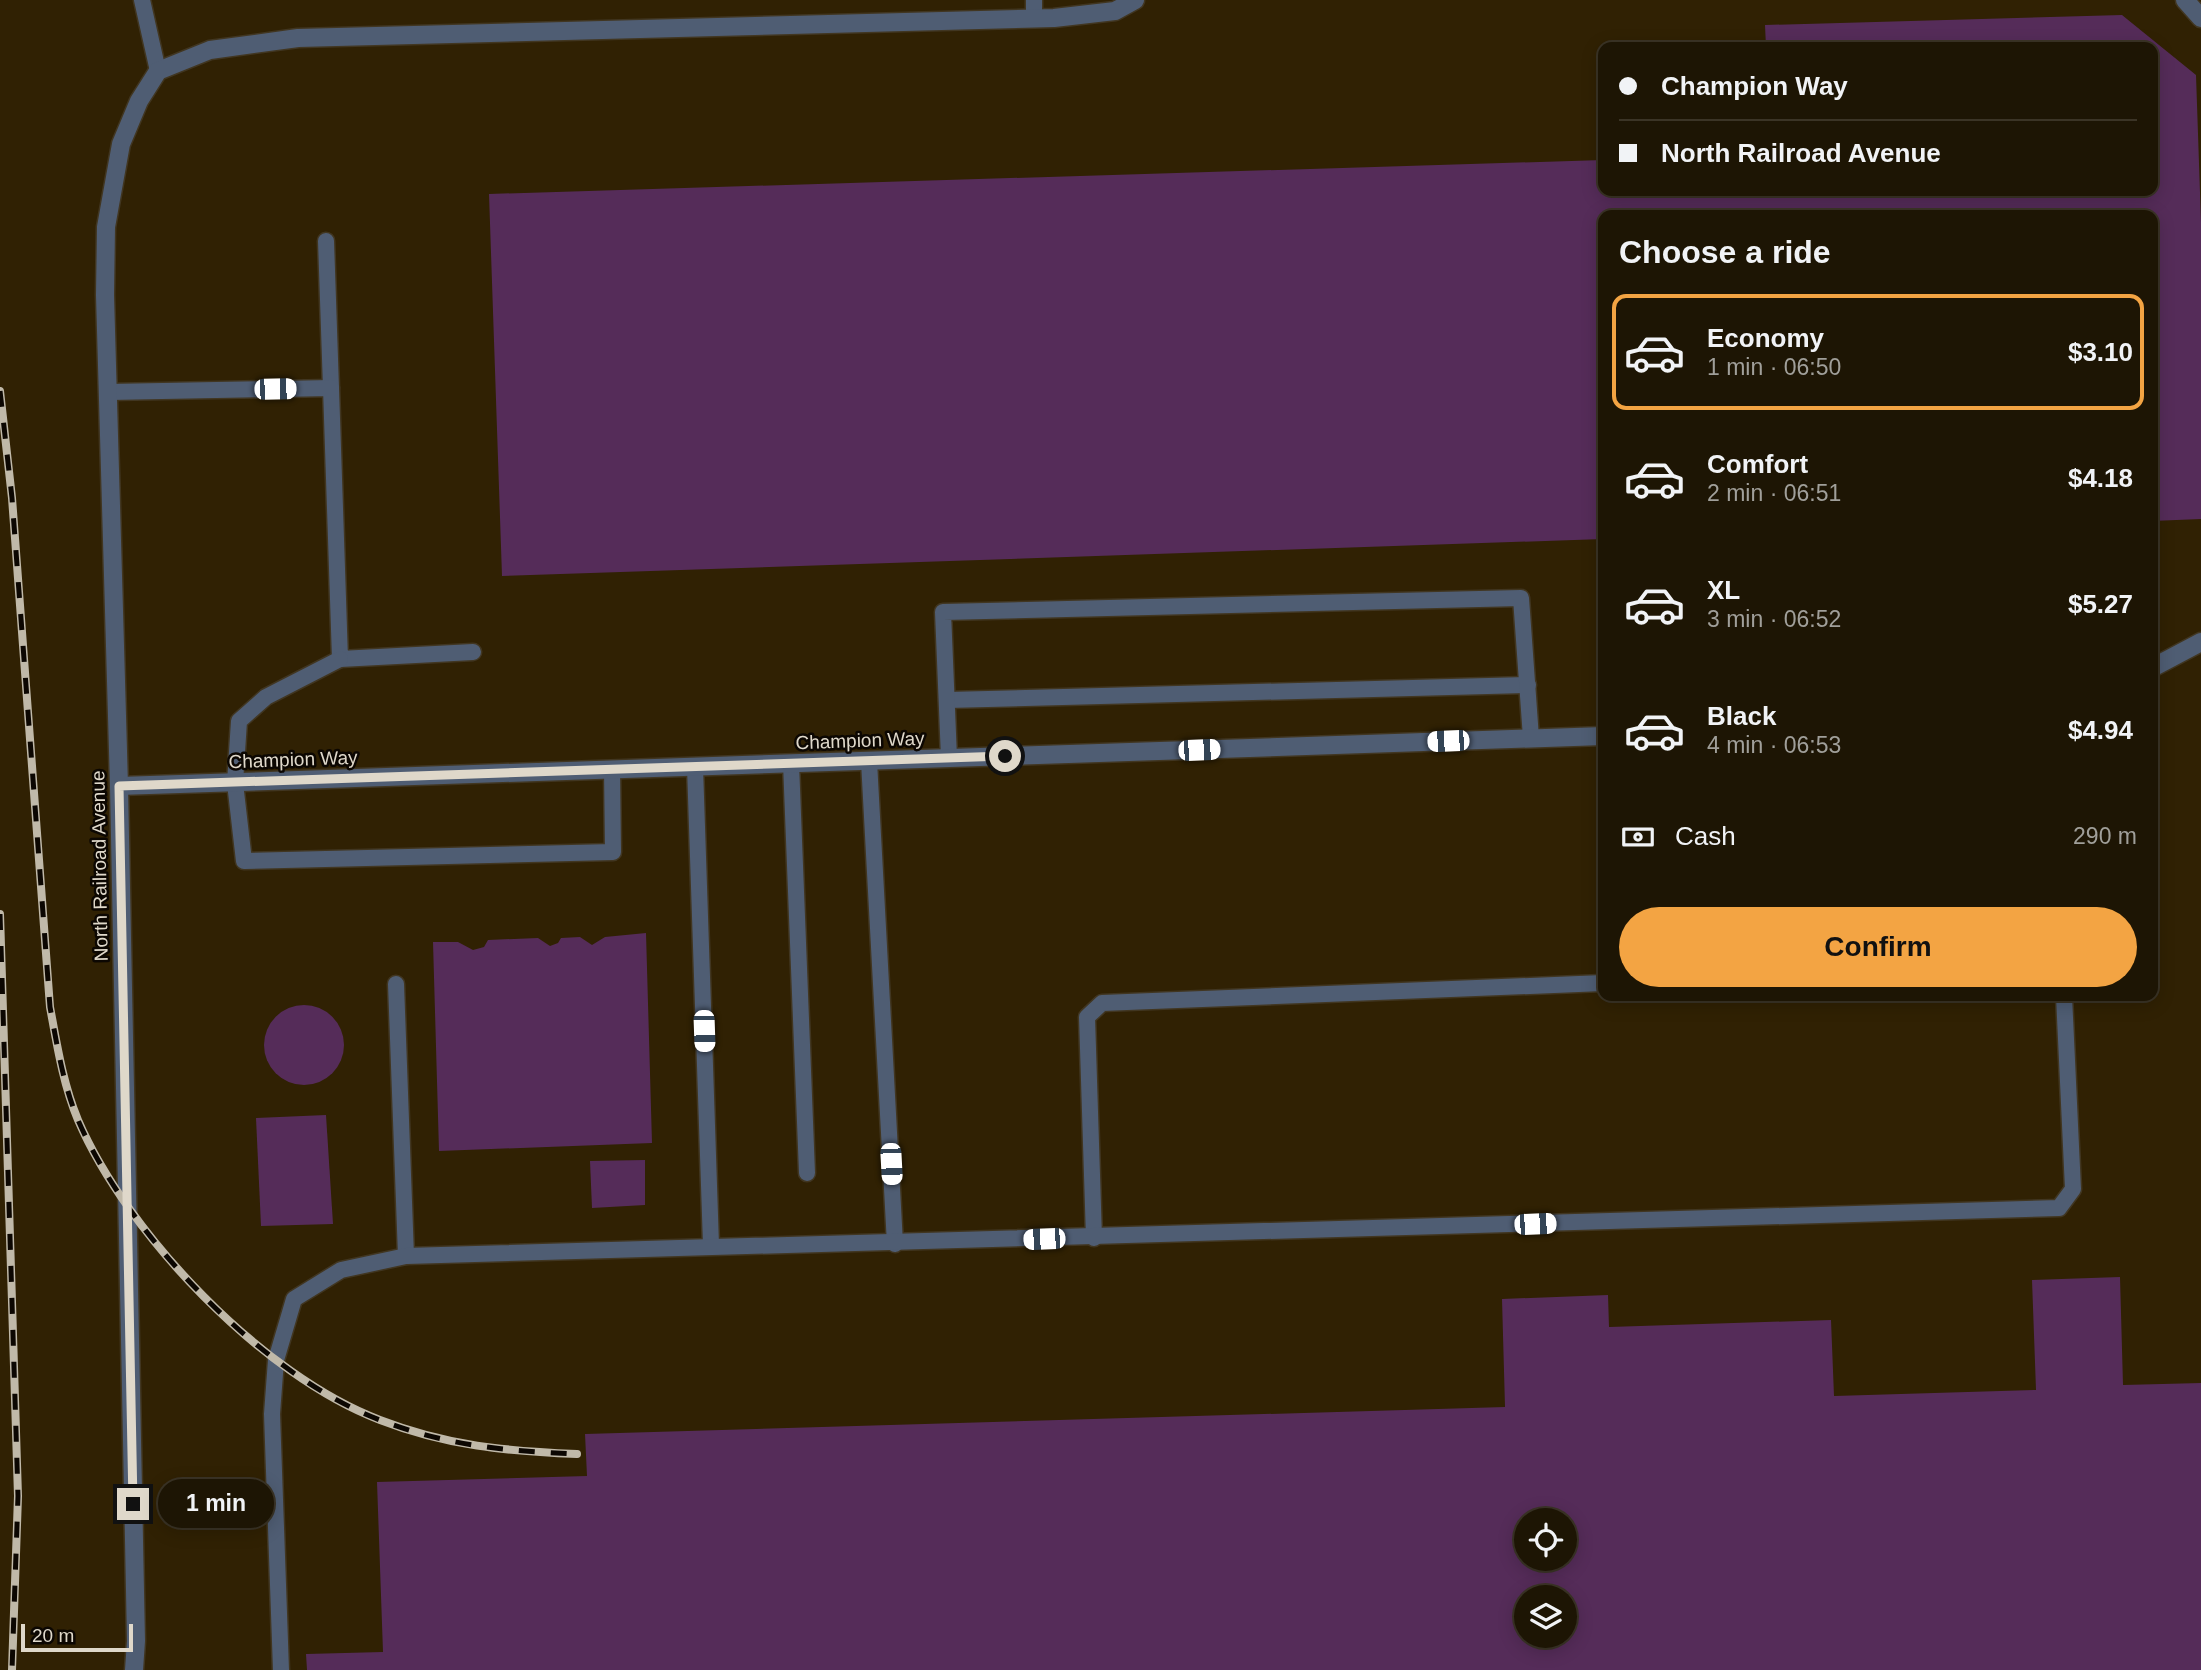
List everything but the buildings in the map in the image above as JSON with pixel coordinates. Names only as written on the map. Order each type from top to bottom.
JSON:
[{"type":"street","points":[[158,71],[210,50],[298,38],[1034,19],[1115,11],[1135,0]]},
{"type":"street","points":[[2185,0],[2201,18]]},
{"type":"street","name":"North Railroad Avenue","points":[[134,1670],[136,1627],[119,786],[105,295],[106,227],[121,144],[139,100],[158,71]]},
{"type":"street","points":[[2158,665],[2201,642]]},
{"type":"street","name":"Champion Way","points":[[119,786],[1598,736]]},
{"type":"lane","points":[[142,0],[158,71]]},
{"type":"lane","points":[[1034,0],[1034,19]]},
{"type":"lane","points":[[326,241],[340,659]]},
{"type":"lane","points":[[109,392],[331,388]]},
{"type":"lane","points":[[950,758],[943,612],[1521,598],[1531,738]]},
{"type":"lane","points":[[473,652],[340,659],[266,697],[239,720],[235,783],[244,861],[613,852],[612,769]]},
{"type":"lane","points":[[947,701],[1528,685]]},
{"type":"lane","points":[[870,761],[895,1244]]},
{"type":"lane","points":[[791,763],[807,1173]]},
{"type":"lane","points":[[695,767],[711,1245]]},
{"type":"lane","points":[[1094,1238],[1087,1017],[1102,1003],[1598,983]]},
{"type":"lane","points":[[396,984],[406,1256]]},
{"type":"lane","points":[[281,1670],[272,1414],[276,1360],[294,1299],[341,1270],[406,1256],[711,1245],[895,1244],[2059,1208],[2073,1189],[2064,1001]]},
{"type":"shaded area","points":[[0,0],[2201,0],[2201,1670],[0,1670]]},
{"type":"railway","points":[[0,391],[12,498],[50,1007],[68,1092],[78,1120],[100,1164],[129,1209],[164,1253],[204,1296],[246,1336],[290,1371],[335,1399],[380,1420],[429,1436],[501,1449],[577,1454]]},
{"type":"railway","points":[[0,914],[18,1496],[12,1670]]},
{"type":"route","points":[[133,1504],[119,786],[1005,756]]}]
